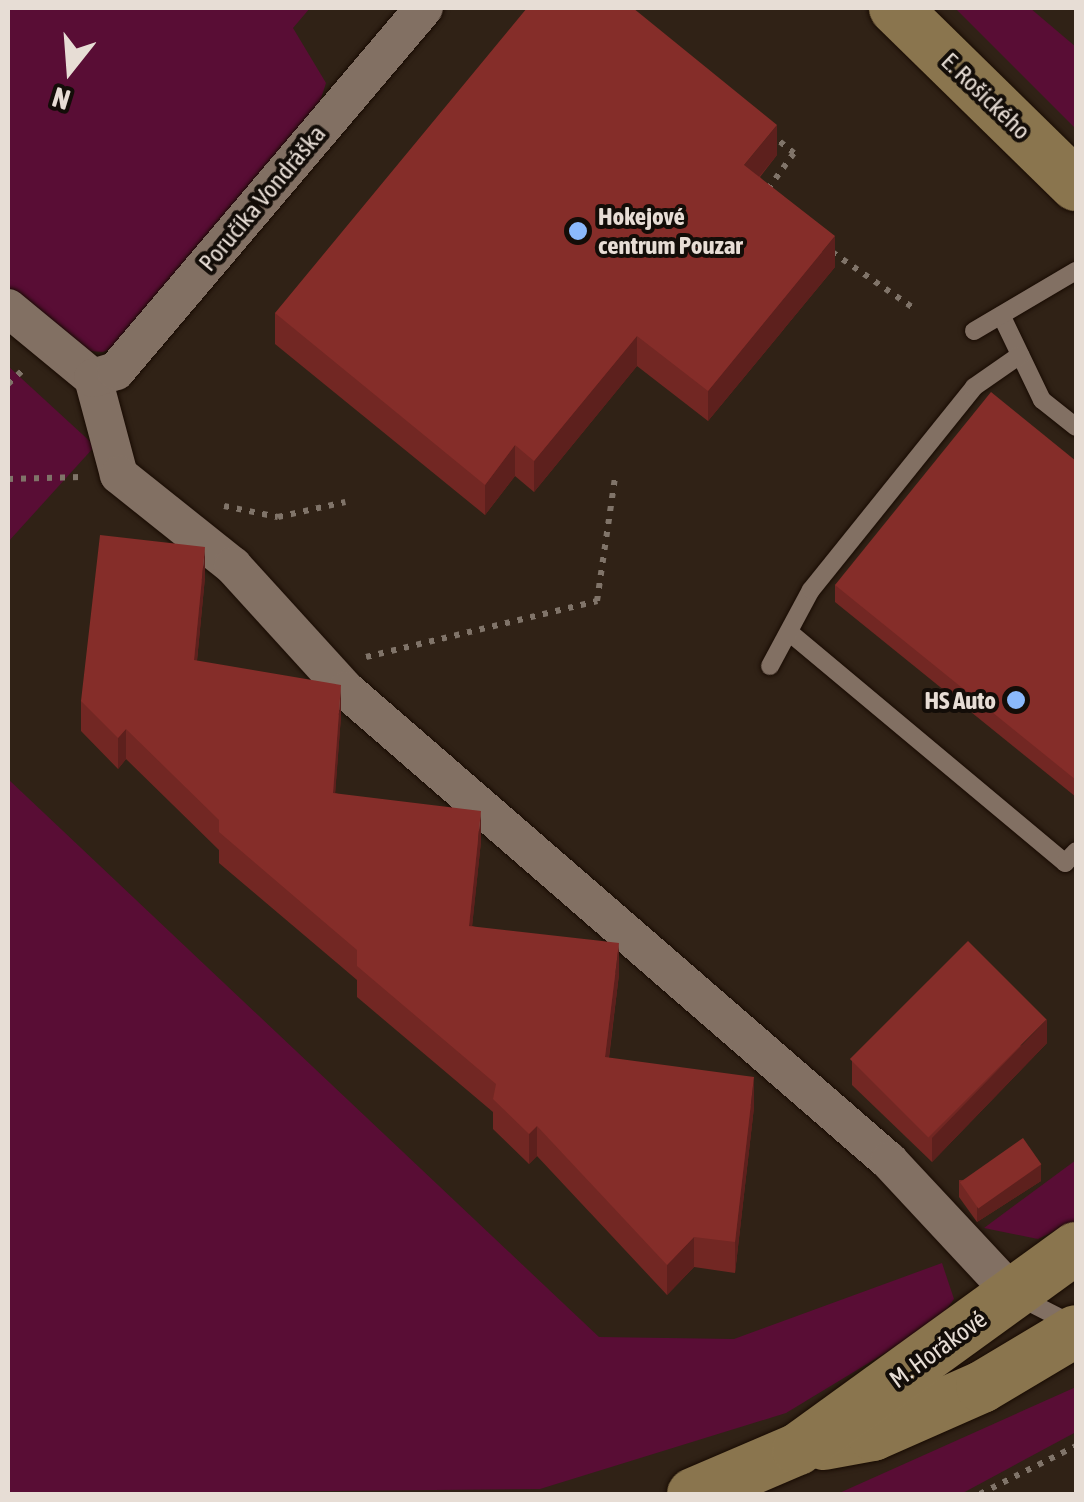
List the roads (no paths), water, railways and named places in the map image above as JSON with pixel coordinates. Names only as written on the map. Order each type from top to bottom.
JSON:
[{"type":"street","name":"Poručíka Vondráška","points":[[94,378],[116,371],[424,8]]},
{"type":"street","name":"E. Rošického","points":[[895,8],[1076,185]]},
{"type":"street","points":[[8,308],[94,378],[119,475],[233,566],[346,690],[889,1161],[1014,1295]]},
{"type":"street","name":"M. Horákové","points":[[693,1494],[798,1449],[1076,1248]]},
{"type":"street","name":"M. Horákové","points":[[798,1449],[872,1435],[982,1387],[1076,1328]]},
{"type":"lane","points":[[974,331],[1003,319],[1076,271]]},
{"type":"lane","points":[[1003,319],[1042,400],[1076,427]]},
{"type":"lane","points":[[770,666],[788,632],[974,387],[1020,355]]},
{"type":"lane","points":[[788,632],[1065,864],[1076,851]]},
{"type":"lane","points":[[1014,1295],[1076,1328]]},
{"type":"place","name":"Hokejové centrum Pouzar","points":[[578,231]]},
{"type":"place","name":"HS Auto","points":[[1016,700]]}]
